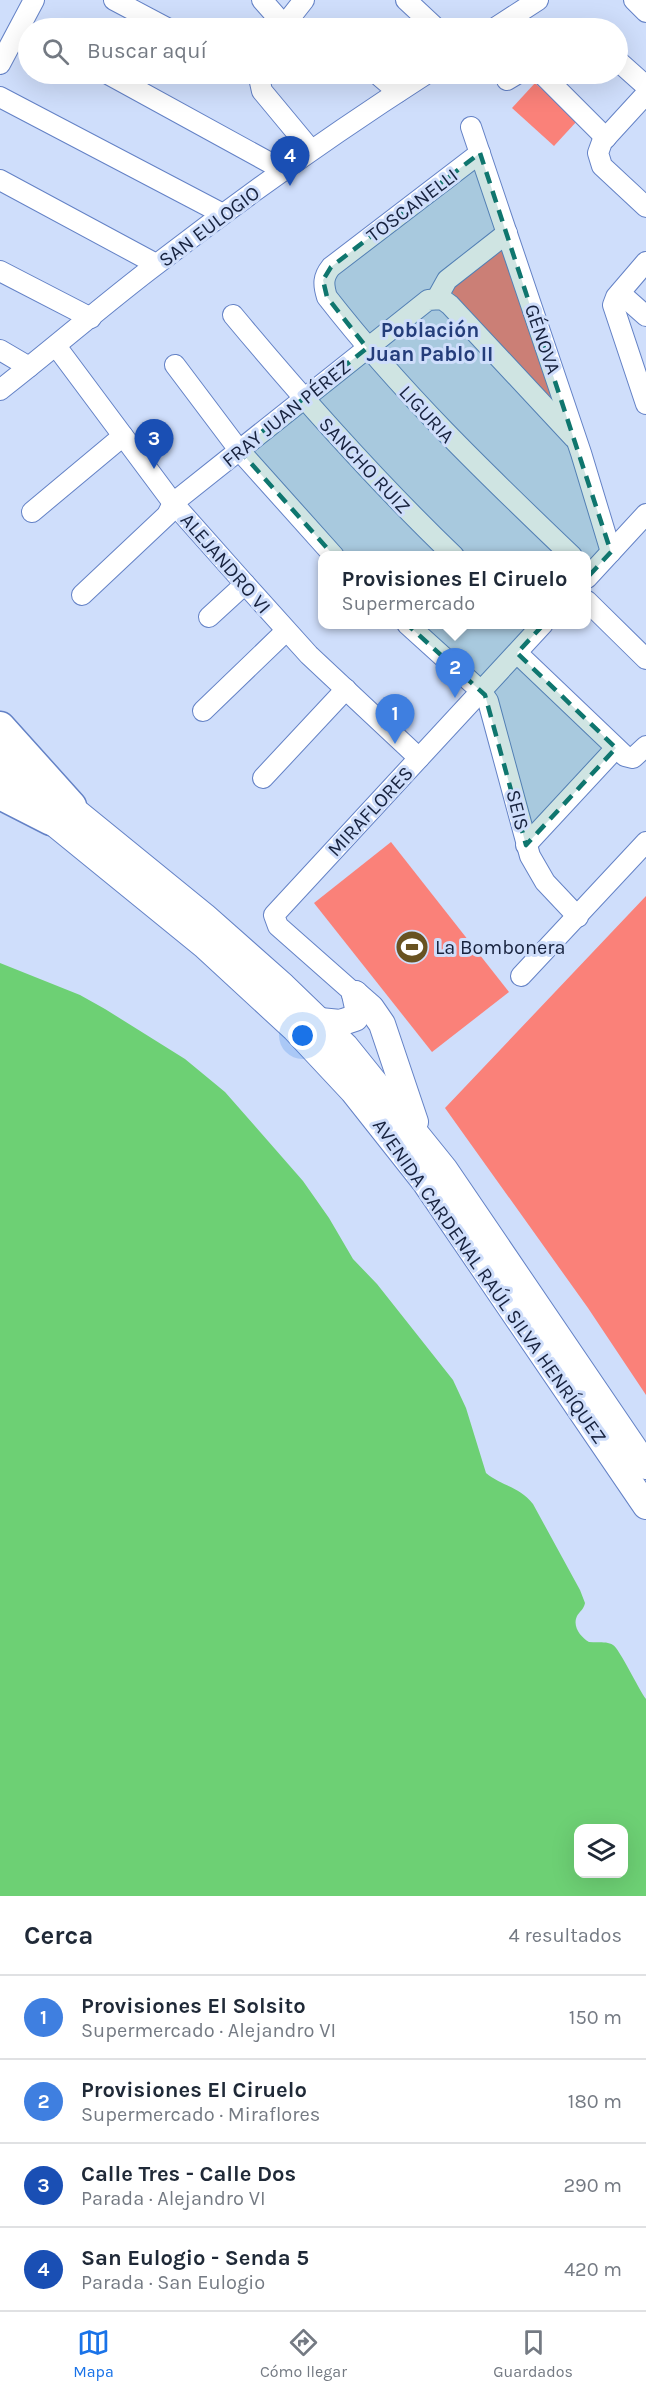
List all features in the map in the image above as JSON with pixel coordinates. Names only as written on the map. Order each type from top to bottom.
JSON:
[{"type":"highway","points":[[0,727],[61,813]]},
{"type":"highway","points":[[0,794],[61,813]]},
{"type":"main road","name":"AVENIDA CARDENAL RAÚL SILVA HENRÍQUEZ","points":[[0,750],[61,813],[271,1006],[353,1090],[446,1212],[646,1506]]},
{"type":"main road","name":"AVENIDA CARDENAL RAÚL SILVA HENRÍQUEZ","points":[[0,779],[61,813],[204,916],[345,1046],[468,1203],[646,1466]]},
{"type":"main road","points":[[320,1021],[340,1023],[355,1018],[358,1008],[355,994]]},
{"type":"main road","points":[[355,994],[371,1008],[382,1024],[420,1140]]},
{"type":"street","points":[[28,18],[34,0]]},
{"type":"street","points":[[114,0],[148,18]]},
{"type":"street","points":[[262,0],[277,18]]},
{"type":"street","points":[[290,18],[304,0]]},
{"type":"street","points":[[406,0],[425,18]]},
{"type":"street","points":[[634,0],[646,12]]},
{"type":"street","points":[[507,18],[524,4]]},
{"type":"street","points":[[0,64],[18,37]]},
{"type":"street","points":[[628,70],[646,86]]},
{"type":"street","points":[[126,84],[283,170]]},
{"type":"street","points":[[260,84],[265,95],[311,150]]},
{"type":"street","points":[[389,84],[398,92]]},
{"type":"street","name":"SAN EULOGIO","points":[[0,390],[156,264],[223,214],[311,150],[410,84]]},
{"type":"street","points":[[552,84],[606,138]]},
{"type":"street","points":[[642,195],[599,162],[599,147],[646,94]]},
{"type":"street","points":[[0,97],[223,214]]},
{"type":"street","name":"GÉNOVA","points":[[471,127],[574,438],[581,453],[611,552]]},
{"type":"street","name":"TOSCANELLI","points":[[343,258],[480,153]]},
{"type":"street","points":[[0,180],[156,264]]},
{"type":"street","name":"FRAY JUAN PÉREZ","points":[[82,595],[167,515],[173,503],[424,303],[437,298],[447,280],[507,233]]},
{"type":"street","points":[[121,293],[133,252]]},
{"type":"street","name":"LIGURIA","points":[[343,258],[325,274],[324,289],[327,297],[367,348],[458,447],[568,551]]},
{"type":"street","points":[[646,262],[618,295],[613,305],[646,404]]},
{"type":"street","points":[[0,271],[91,318]]},
{"type":"street","points":[[618,295],[646,316]]},
{"type":"street","points":[[437,298],[450,305],[574,438]]},
{"type":"street","name":"SANCHO RUIZ","points":[[233,315],[303,399],[403,506],[450,551]]},
{"type":"street","name":"ALEJANDRO VI","points":[[56,346],[173,503],[286,631],[419,758]]},
{"type":"street","points":[[0,350],[29,367]]},
{"type":"street","points":[[175,365],[239,450],[330,551]]},
{"type":"street","points":[[32,512],[123,436]]},
{"type":"street","points":[[591,571],[646,514]]},
{"type":"street","points":[[209,617],[245,584]]},
{"type":"street","points":[[591,605],[646,658]]},
{"type":"street","points":[[413,629],[481,691]]},
{"type":"street","name":"MIRAFLORES","points":[[355,994],[278,926],[274,919],[276,911],[517,653],[534,629]]},
{"type":"street","points":[[204,711],[286,631]]},
{"type":"street","points":[[517,653],[630,759],[636,757],[646,746]]},
{"type":"street","points":[[263,778],[346,689]]},
{"type":"street","name":"SEIS","points":[[481,691],[493,714],[526,845],[534,865],[545,882],[578,917]]},
{"type":"street","points":[[526,845],[616,748]]},
{"type":"street","points":[[521,976],[646,842]]},
{"type":"highlighted area","points":[[480,153],[611,552],[517,653],[616,748],[526,845],[485,695],[345,568],[239,450],[367,348],[327,297],[323,280],[331,267]]},
{"type":"shaded area","points":[[536,84],[577,121],[554,146],[512,108]]},
{"type":"shaded area","points":[[504,242],[558,409],[449,289]]},
{"type":"shaded area","name":"La Bombonera","points":[[391,842],[509,992],[432,1052],[314,903]]},
{"type":"shaded area","points":[[646,896],[646,1395],[588,1308],[445,1108]]},
{"type":"shaded area","points":[[0,963],[80,995],[105,1009],[185,1059],[225,1092],[303,1181],[329,1218],[353,1259],[377,1284],[453,1380],[466,1408],[486,1473],[516,1490],[533,1504],[580,1590],[585,1603],[576,1620],[578,1631],[589,1642],[608,1643],[616,1648],[646,1699],[646,1896],[0,1896]]},
{"type":"place","name":"San Eulogio - Senda 5","points":[[290,186]]},
{"type":"place","name":"Calle Tres - Calle Dos","points":[[154,469]]},
{"type":"place","name":"Provisiones El Ciruelo","points":[[455,698]]},
{"type":"place","name":"Provisiones El Solsito","points":[[395,744]]},
{"type":"place","name":"La Bombonera","points":[[412,947]]},
{"type":"district","name":"Población Juan Pablo II","points":[[430,342]]}]
